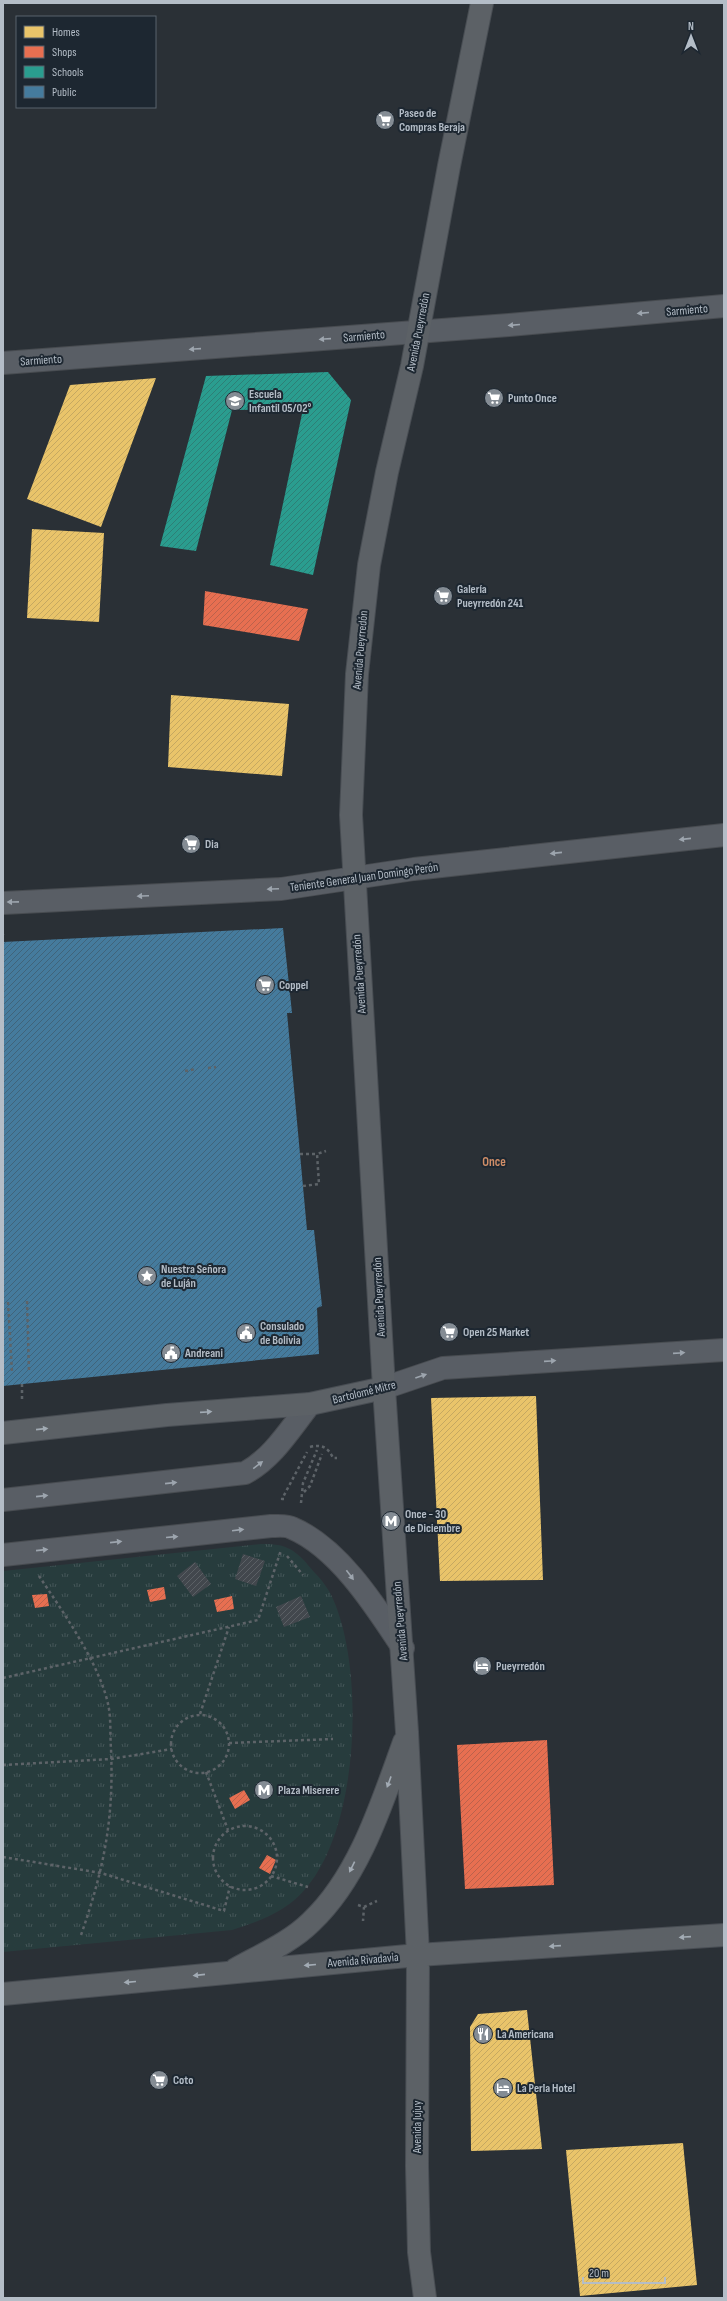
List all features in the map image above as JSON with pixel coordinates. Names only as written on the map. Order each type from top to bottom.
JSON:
[{"type":"main road","name":"Avenida Pueyrredón","points":[[418,1955],[403,1648],[384,1388],[353,877],[351,815],[357,674],[366,587],[387,472],[419,330],[449,166],[482,3]]},
{"type":"main road","name":"Bartolomé Mitre","points":[[3,1433],[167,1415],[310,1404],[384,1388]]},
{"type":"main road","points":[[230,1972],[284,1942],[310,1923],[336,1897],[369,1831],[407,1732]]},
{"type":"main road","name":"Avenida Rivadavia","points":[[3,1994],[418,1955],[724,1934]]},
{"type":"main road","name":"Avenida Jujuy","points":[[418,1955],[417,2174],[419,2252],[425,2298]]},
{"type":"street","name":"Sarmiento","points":[[3,363],[724,306]]},
{"type":"street","name":"Teniente General Juan Domingo Perón","points":[[3,903],[280,889],[353,877],[724,835]]},
{"type":"street","name":"Bartolomé Mitre","points":[[384,1388],[443,1368],[724,1350]]},
{"type":"street","points":[[3,1500],[245,1473],[258,1466],[270,1455],[310,1404]]},
{"type":"street","points":[[3,1555],[271,1526],[291,1527],[331,1555],[347,1570],[403,1648]]},
{"type":"path","points":[[208,1068],[216,1067]]},
{"type":"path","points":[[185,1071],[196,1069]]},
{"type":"path","points":[[300,1154],[317,1154],[326,1151]]},
{"type":"path","points":[[303,1186],[319,1184],[317,1154]]},
{"type":"path","points":[[27,1301],[30,1372]]},
{"type":"path","points":[[8,1302],[12,1372]]},
{"type":"path","points":[[22,1384],[22,1401]]},
{"type":"path","points":[[289,1500],[282,1499],[310,1447],[320,1446],[329,1449],[333,1458],[337,1458]]},
{"type":"path","points":[[295,1502],[302,1504],[303,1483],[317,1450]]},
{"type":"path","points":[[303,1493],[310,1486],[322,1454]]},
{"type":"path","points":[[3,1678],[258,1620],[283,1545]]},
{"type":"path","points":[[287,1556],[303,1575]]},
{"type":"path","points":[[36,1570],[70,1622],[89,1659],[109,1709],[113,1786],[109,1831],[101,1873],[81,1935]]},
{"type":"path","points":[[200,1714],[229,1627]]},
{"type":"path","points":[[200,1714],[219,1721],[226,1728],[229,1743],[227,1757],[221,1765],[206,1772],[193,1772],[184,1769],[178,1762],[172,1749],[172,1736],[176,1727],[183,1720],[200,1714]]},
{"type":"path","points":[[229,1743],[333,1739]]},
{"type":"path","points":[[3,1765],[111,1759],[172,1749]]},
{"type":"path","points":[[206,1772],[228,1830]]},
{"type":"path","points":[[244,1826],[255,1827],[272,1839],[276,1849],[277,1859],[272,1876],[261,1886],[252,1889],[241,1890],[222,1881],[215,1872],[212,1862],[213,1850],[217,1840],[228,1830],[244,1826]]},
{"type":"path","points":[[3,1857],[101,1873],[224,1911],[230,1886]]},
{"type":"path","points":[[272,1876],[308,1887]]},
{"type":"path","points":[[358,1905],[364,1907],[377,1901]]},
{"type":"path","points":[[363,1921],[364,1907]]},
{"type":"green space","name":"Plaza Miserere","points":[[261,1544],[278,1545],[291,1550],[302,1559],[322,1581],[333,1599],[343,1630],[350,1666],[353,1705],[352,1747],[347,1788],[338,1826],[324,1860],[307,1887],[291,1903],[282,1909],[263,1919],[232,1930],[3,1952],[3,1571]]},
{"type":"building: Homes","points":[[156,378],[101,527],[27,499],[70,385]]},
{"type":"building: Homes","points":[[32,529],[104,533],[99,622],[27,618]]},
{"type":"building: Homes","points":[[171,695],[289,704],[282,776],[168,767]]},
{"type":"building: Homes","points":[[536,1396],[543,1580],[440,1581],[431,1398]]},
{"type":"building: Homes","name":"La Perla Hotel","points":[[527,2010],[542,2149],[471,2151],[470,2027],[478,2014]]},
{"type":"building: Homes","points":[[683,2143],[697,2285],[580,2296],[566,2150]]},
{"type":"building: Shops","points":[[205,591],[308,609],[299,641],[203,625]]},
{"type":"building: Shops","points":[[164,1587],[166,1599],[150,1602],[147,1590]]},
{"type":"building: Shops","points":[[47,1594],[49,1606],[35,1608],[32,1595]]},
{"type":"building: Shops","points":[[232,1596],[234,1609],[217,1612],[214,1600]]},
{"type":"building: Shops","points":[[547,1740],[554,1885],[465,1889],[457,1745]]},
{"type":"building: Shops","points":[[244,1790],[250,1800],[235,1809],[229,1798]]},
{"type":"building: Shops","points":[[267,1855],[276,1860],[270,1874],[259,1868]]},
{"type":"building: Schools","points":[[328,372],[351,400],[313,575],[270,565],[303,409],[232,410],[196,551],[160,546],[206,376]]},
{"type":"building: Public","points":[[283,928],[292,1013],[287,1013],[307,1230],[314,1230],[322,1306],[317,1308],[319,1354],[3,1386],[3,942]]},
{"type":"building: Other","points":[[243,1554],[265,1561],[256,1586],[235,1579]]},
{"type":"building: Other","points":[[195,1562],[211,1584],[193,1597],[177,1576]]},
{"type":"building: Other","points":[[301,1596],[310,1617],[284,1627],[276,1607]]},
{"type":"place","name":"Paseo de Compras Beraja","points":[[385,120]]},
{"type":"place","name":"Punto Once","points":[[494,398]]},
{"type":"place","name":"Escuela Infantil 05/02°","points":[[235,401]]},
{"type":"place","name":"Galería Pueyrredón 241","points":[[443,596]]},
{"type":"place","name":"Dia","points":[[191,844]]},
{"type":"place","name":"Coppel","points":[[265,985]]},
{"type":"place","name":"Nuestra Señora de Luján","points":[[147,1276]]},
{"type":"place","name":"Open 25 Market","points":[[449,1332]]},
{"type":"place","name":"Consulado de Bolivia","points":[[246,1333]]},
{"type":"place","name":"Andreani","points":[[171,1353]]},
{"type":"place","name":"Once - 30 de Diciembre","points":[[391,1521]]},
{"type":"place","name":"Pueyrredón","points":[[482,1666]]},
{"type":"place","name":"Plaza Miserere","points":[[264,1790]]},
{"type":"place","name":"La Americana","points":[[483,2034]]},
{"type":"place","name":"Coto","points":[[159,2080]]},
{"type":"place","name":"La Perla Hotel","points":[[503,2088]]},
{"type":"district","name":"Once","points":[[494,1161]]}]
